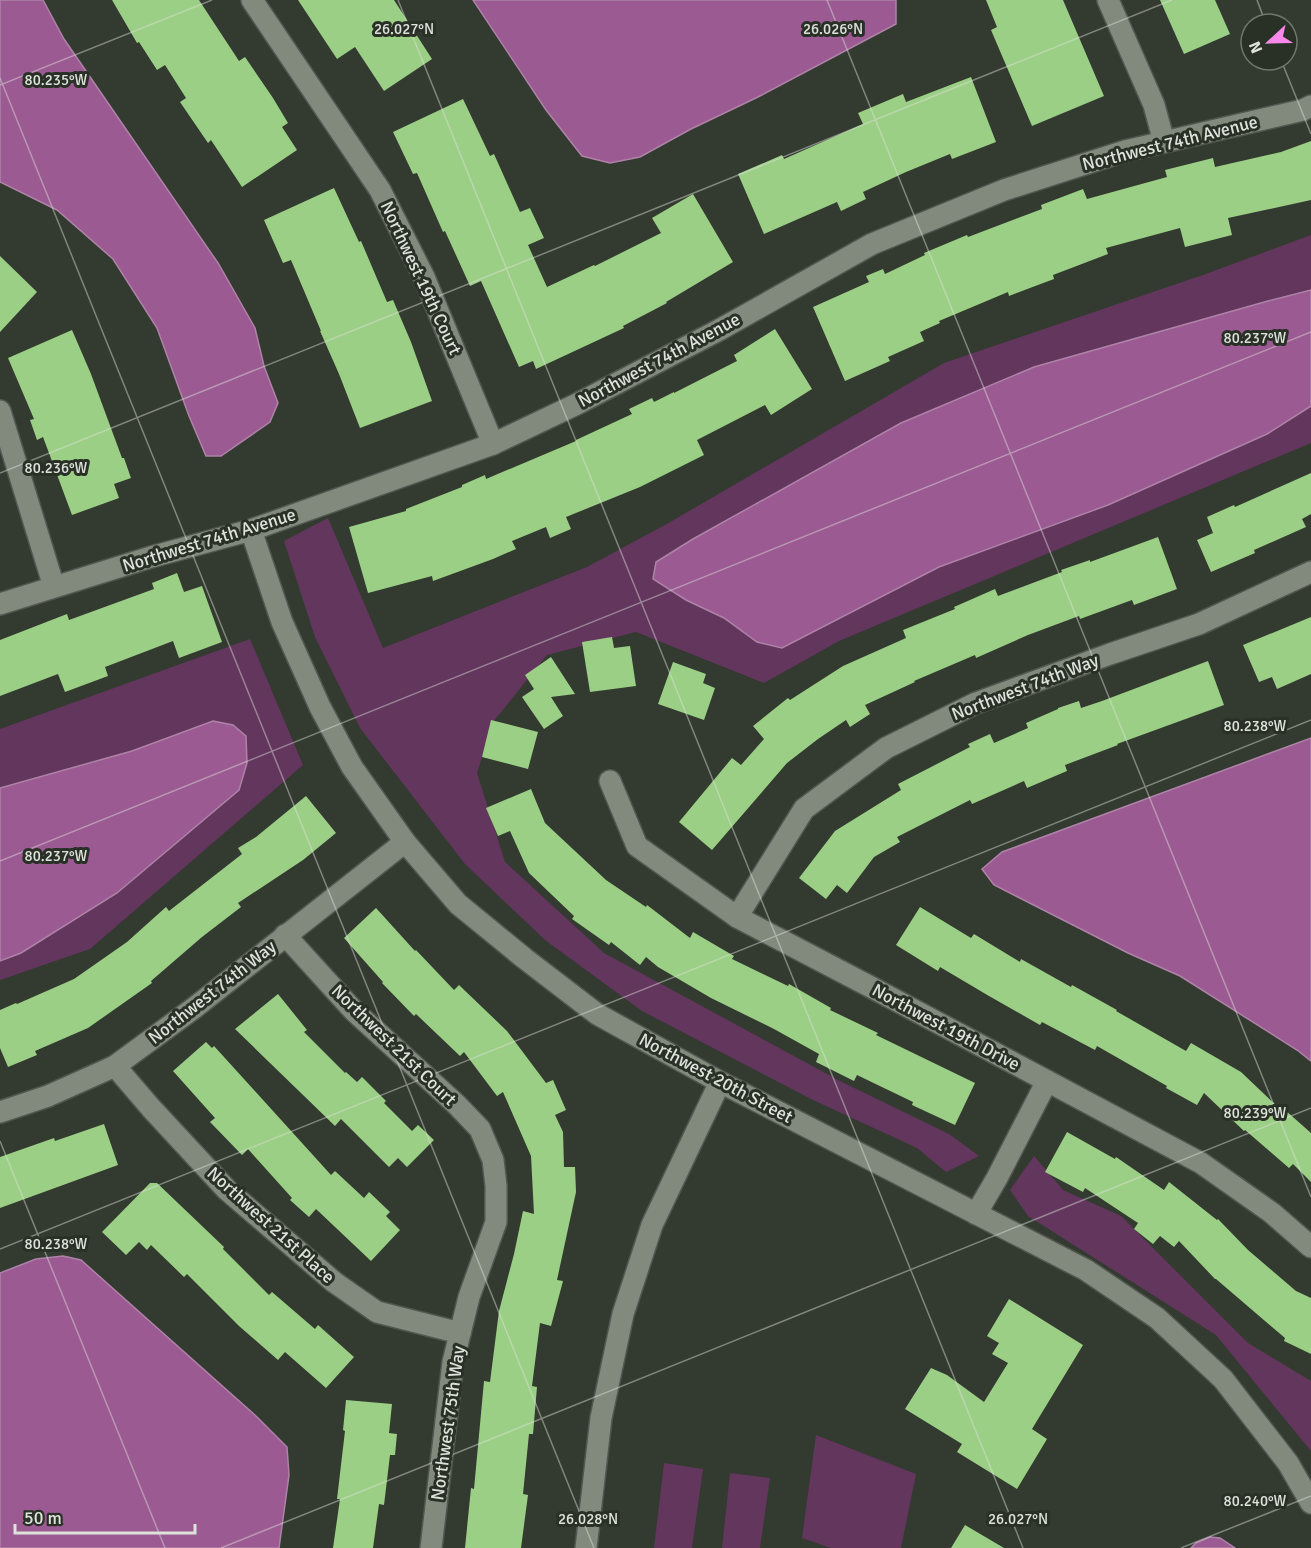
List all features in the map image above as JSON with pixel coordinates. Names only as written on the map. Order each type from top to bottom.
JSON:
[{"type":"street","name":"Northwest 19th Court","points":[[252,0],[380,190],[424,277],[493,444]]},
{"type":"street","points":[[1108,0],[1154,105],[1164,142]]},
{"type":"street","name":"Northwest 74th Avenue","points":[[0,604],[151,557],[251,530],[493,444],[577,404],[719,330],[872,244],[1004,190],[1125,151],[1303,110],[1311,106]]},
{"type":"street","points":[[0,411],[54,587]]},
{"type":"street","name":"Northwest 20th Street","points":[[251,530],[282,622],[320,707],[352,767],[405,842],[458,904],[597,1014],[720,1082],[1086,1270],[1157,1318],[1223,1379],[1288,1463],[1311,1503]]},
{"type":"street","name":"Northwest 74th Way","points":[[737,917],[804,809],[886,748],[976,703],[1199,624],[1311,572]]},
{"type":"street","name":"Northwest 19th Drive","points":[[610,781],[637,846],[737,917],[1201,1162],[1272,1213],[1311,1247]]},
{"type":"street","name":"Northwest 74th Way","points":[[0,1112],[48,1096],[116,1066],[194,1008],[405,842]]},
{"type":"street","name":"Northwest 21st Court","points":[[285,936],[354,1011],[480,1129],[493,1160]]},
{"type":"street","name":"Northwest 21st Place","points":[[116,1066],[151,1108],[227,1190],[334,1282],[377,1312],[460,1333]]},
{"type":"street","points":[[976,1214],[1047,1081]]},
{"type":"street","points":[[586,1548],[601,1418],[623,1314],[652,1225],[720,1082]]},
{"type":"street","name":"Northwest 75th Way","points":[[431,1548],[453,1362],[469,1297],[496,1222],[493,1160]]},
{"type":"shaded area","points":[[0,0],[43,0],[64,39],[218,263],[255,328],[264,366],[278,403],[270,422],[221,456],[206,456],[157,328],[113,259],[57,210],[0,182]]},
{"type":"shaded area","points":[[473,0],[896,0],[896,24],[640,157],[610,163],[582,156],[546,110]]},
{"type":"shaded area","points":[[1311,235],[1311,443],[839,641],[764,683],[636,632],[547,655],[493,722],[477,773],[505,862],[604,953],[840,1081],[949,1134],[979,1156],[946,1172],[917,1148],[811,1099],[642,1011],[545,940],[465,864],[360,728],[315,637],[284,541],[328,518],[383,648],[587,567],[672,521],[944,363],[1203,275]]},
{"type":"shaded area","points":[[1311,290],[1311,406],[1267,434],[1108,505],[939,567],[782,648],[757,642],[724,618],[686,600],[653,579],[656,562],[901,423],[1034,367]]},
{"type":"shaded area","points":[[250,639],[303,765],[90,949],[0,980],[0,729]]},
{"type":"shaded area","points":[[213,721],[233,725],[246,736],[247,763],[239,790],[117,893],[21,953],[0,961],[0,788],[132,751]]},
{"type":"shaded area","points":[[1311,738],[1311,1061],[1180,976],[1128,953],[994,885],[982,869],[1002,852]]},
{"type":"shaded area","points":[[1034,1156],[1063,1190],[1121,1216],[1248,1343],[1311,1381],[1311,1451],[1216,1335],[1028,1216],[1010,1190]]},
{"type":"shaded area","points":[[63,1256],[81,1260],[257,1417],[287,1447],[289,1475],[279,1548],[0,1548],[0,1273],[36,1259]]},
{"type":"shaded area","points":[[816,1435],[916,1474],[901,1548],[831,1548],[802,1538]]},
{"type":"shaded area","points":[[664,1463],[703,1469],[692,1548],[654,1548]]},
{"type":"shaded area","points":[[730,1473],[770,1478],[760,1548],[722,1548]]},
{"type":"shaded area","points":[[1210,1537],[1220,1538],[1235,1548],[1191,1548],[1196,1543]]},
{"type":"building","points":[[112,0],[199,0],[239,61],[245,57],[273,98],[288,123],[282,127],[297,150],[242,187],[211,140],[208,143],[180,102],[186,98],[165,65],[157,70],[139,42],[137,43]]},
{"type":"building","points":[[298,0],[394,0],[432,59],[384,91],[355,47],[337,59]]},
{"type":"building","points":[[986,0],[1063,0],[1104,96],[1032,126],[991,30],[997,27]]},
{"type":"building","points":[[1160,0],[1215,0],[1230,34],[1184,54]]},
{"type":"building","points":[[971,77],[996,142],[952,159],[950,154],[906,172],[863,192],[866,199],[841,211],[837,202],[764,234],[738,174],[782,155],[784,159],[863,124],[858,113],[903,94],[906,102]]},
{"type":"building","points":[[463,99],[490,156],[494,154],[520,212],[530,208],[544,238],[528,245],[547,287],[661,233],[652,218],[693,194],[733,262],[667,303],[623,326],[624,328],[536,369],[533,361],[519,367],[481,281],[470,286],[417,173],[413,174],[393,132]]},
{"type":"building","points":[[1311,141],[1311,200],[1228,218],[1232,235],[1185,247],[1180,228],[1106,248],[1108,254],[1053,275],[1054,279],[1009,296],[1008,292],[939,321],[940,323],[920,332],[924,341],[888,357],[890,361],[845,381],[813,307],[869,282],[866,276],[883,269],[885,274],[925,255],[924,253],[967,235],[968,237],[1042,209],[1041,205],[1083,189],[1087,199],[1167,177],[1165,170],[1213,158],[1215,167],[1281,152]]},
{"type":"building","points":[[334,188],[359,242],[361,241],[387,302],[393,300],[432,401],[360,428],[291,260],[283,263],[264,220]]},
{"type":"building","points":[[0,256],[37,292],[0,332]]},
{"type":"building","points":[[775,329],[812,389],[771,415],[765,405],[697,440],[704,455],[640,487],[566,517],[571,529],[550,538],[546,527],[512,541],[516,549],[493,559],[433,581],[432,576],[368,593],[349,527],[406,511],[406,509],[462,487],[485,475],[486,479],[576,441],[632,414],[629,409],[652,398],[654,402],[737,361],[734,355]]},
{"type":"building","points":[[72,330],[131,478],[114,484],[119,498],[72,515],[43,437],[37,440],[30,420],[34,419],[8,358]]},
{"type":"building","points":[[1311,473],[1311,514],[1302,519],[1306,527],[1211,572],[1197,540],[1213,533],[1207,517]]},
{"type":"building","points":[[1158,537],[1177,589],[1134,605],[1132,600],[1080,619],[1079,616],[976,658],[975,655],[865,705],[870,714],[850,727],[846,720],[787,763],[712,850],[679,822],[732,758],[741,765],[764,739],[753,726],[788,698],[790,700],[843,666],[906,638],[903,630],[955,609],[954,607],[995,589],[998,596],[1062,572],[1061,570]]},
{"type":"building","points":[[177,573],[184,592],[202,586],[222,642],[179,658],[173,641],[105,667],[108,676],[65,692],[58,674],[0,696],[0,640],[67,614],[69,620],[154,589],[152,583]]},
{"type":"building","points":[[1311,617],[1311,674],[1277,689],[1272,677],[1259,682],[1243,645]]},
{"type":"building","points":[[612,637],[614,648],[630,646],[636,686],[590,692],[582,642]]},
{"type":"building","points":[[551,657],[575,694],[551,697],[563,716],[544,729],[522,697],[534,689],[525,675]]},
{"type":"building","points":[[1208,661],[1224,705],[1065,765],[1067,771],[1027,788],[1024,781],[972,804],[970,800],[897,837],[900,842],[874,857],[847,893],[837,885],[826,899],[799,878],[835,831],[901,790],[898,784],[970,747],[968,744],[990,734],[994,743],[1028,728],[1026,723],[1058,708],[1079,701],[1081,708]]},
{"type":"building","points":[[673,662],[706,674],[703,683],[715,688],[704,720],[658,704]]},
{"type":"building","points":[[491,720],[538,732],[528,769],[482,757]]},
{"type":"building","points":[[531,789],[545,823],[606,880],[646,907],[647,905],[690,938],[693,932],[734,956],[732,959],[788,986],[789,984],[831,1008],[830,1010],[878,1033],[876,1035],[975,1083],[955,1125],[857,1075],[854,1081],[816,1062],[819,1054],[711,998],[658,967],[646,957],[640,965],[611,942],[609,945],[572,919],[574,916],[529,873],[510,831],[498,836],[486,808]]},
{"type":"building","points":[[306,796],[336,833],[303,860],[238,903],[241,907],[202,937],[151,981],[152,983],[88,1028],[35,1051],[37,1055],[8,1067],[0,1048],[0,1010],[74,979],[127,942],[166,907],[169,911],[242,854],[238,848],[256,837]]},
{"type":"building","points":[[920,907],[971,938],[974,934],[1020,962],[1021,959],[1071,987],[1072,985],[1186,1051],[1191,1043],[1241,1072],[1283,1112],[1285,1110],[1311,1133],[1311,1182],[1293,1164],[1289,1168],[1244,1131],[1204,1093],[1197,1105],[1097,1046],[1095,1050],[1042,1022],[1040,1025],[940,967],[938,971],[896,945]]},
{"type":"building","points":[[376,908],[454,990],[459,985],[507,1031],[546,1083],[553,1080],[566,1110],[555,1115],[563,1132],[564,1167],[575,1167],[576,1192],[557,1280],[563,1281],[551,1326],[540,1323],[532,1386],[537,1387],[533,1434],[529,1434],[523,1494],[528,1495],[521,1548],[465,1548],[471,1488],[474,1489],[484,1381],[490,1382],[499,1311],[523,1211],[534,1214],[531,1156],[503,1092],[497,1096],[464,1052],[460,1056],[416,1014],[414,1016],[344,938]]},
{"type":"building","points":[[278,994],[307,1030],[304,1032],[345,1073],[357,1082],[362,1077],[412,1131],[418,1125],[434,1140],[407,1167],[398,1158],[389,1167],[341,1119],[335,1126],[235,1029]]},
{"type":"building","points":[[206,1042],[212,1048],[214,1046],[331,1175],[335,1171],[364,1198],[369,1192],[390,1212],[386,1216],[400,1230],[371,1261],[316,1209],[309,1217],[290,1200],[292,1198],[248,1149],[242,1155],[210,1122],[215,1118],[173,1071]]},
{"type":"building","points":[[104,1124],[118,1165],[0,1208],[0,1157]]},
{"type":"building","points":[[1067,1132],[1115,1159],[1116,1157],[1164,1190],[1169,1182],[1218,1219],[1248,1250],[1296,1291],[1311,1298],[1311,1354],[1284,1341],[1285,1338],[1215,1279],[1179,1241],[1174,1247],[1160,1236],[1153,1244],[1134,1229],[1138,1223],[1085,1188],[1083,1192],[1045,1172]]},
{"type":"building","points":[[150,1183],[157,1183],[224,1247],[223,1249],[269,1295],[272,1292],[315,1329],[318,1325],[354,1357],[326,1388],[285,1352],[278,1360],[239,1326],[187,1274],[184,1277],[151,1245],[147,1250],[139,1242],[126,1255],[102,1232]]},
{"type":"building","points":[[1009,1299],[1083,1345],[1032,1429],[1047,1439],[1017,1489],[957,1452],[962,1444],[905,1409],[931,1368],[947,1375],[984,1402],[1008,1363],[992,1354],[999,1343],[987,1336]]},
{"type":"building","points":[[346,1400],[392,1404],[389,1433],[397,1434],[395,1455],[390,1455],[384,1505],[379,1504],[373,1548],[333,1548],[340,1499],[337,1499],[345,1431],[343,1430]]},
{"type":"building","points":[[965,1525],[1004,1548],[951,1548]]}]
